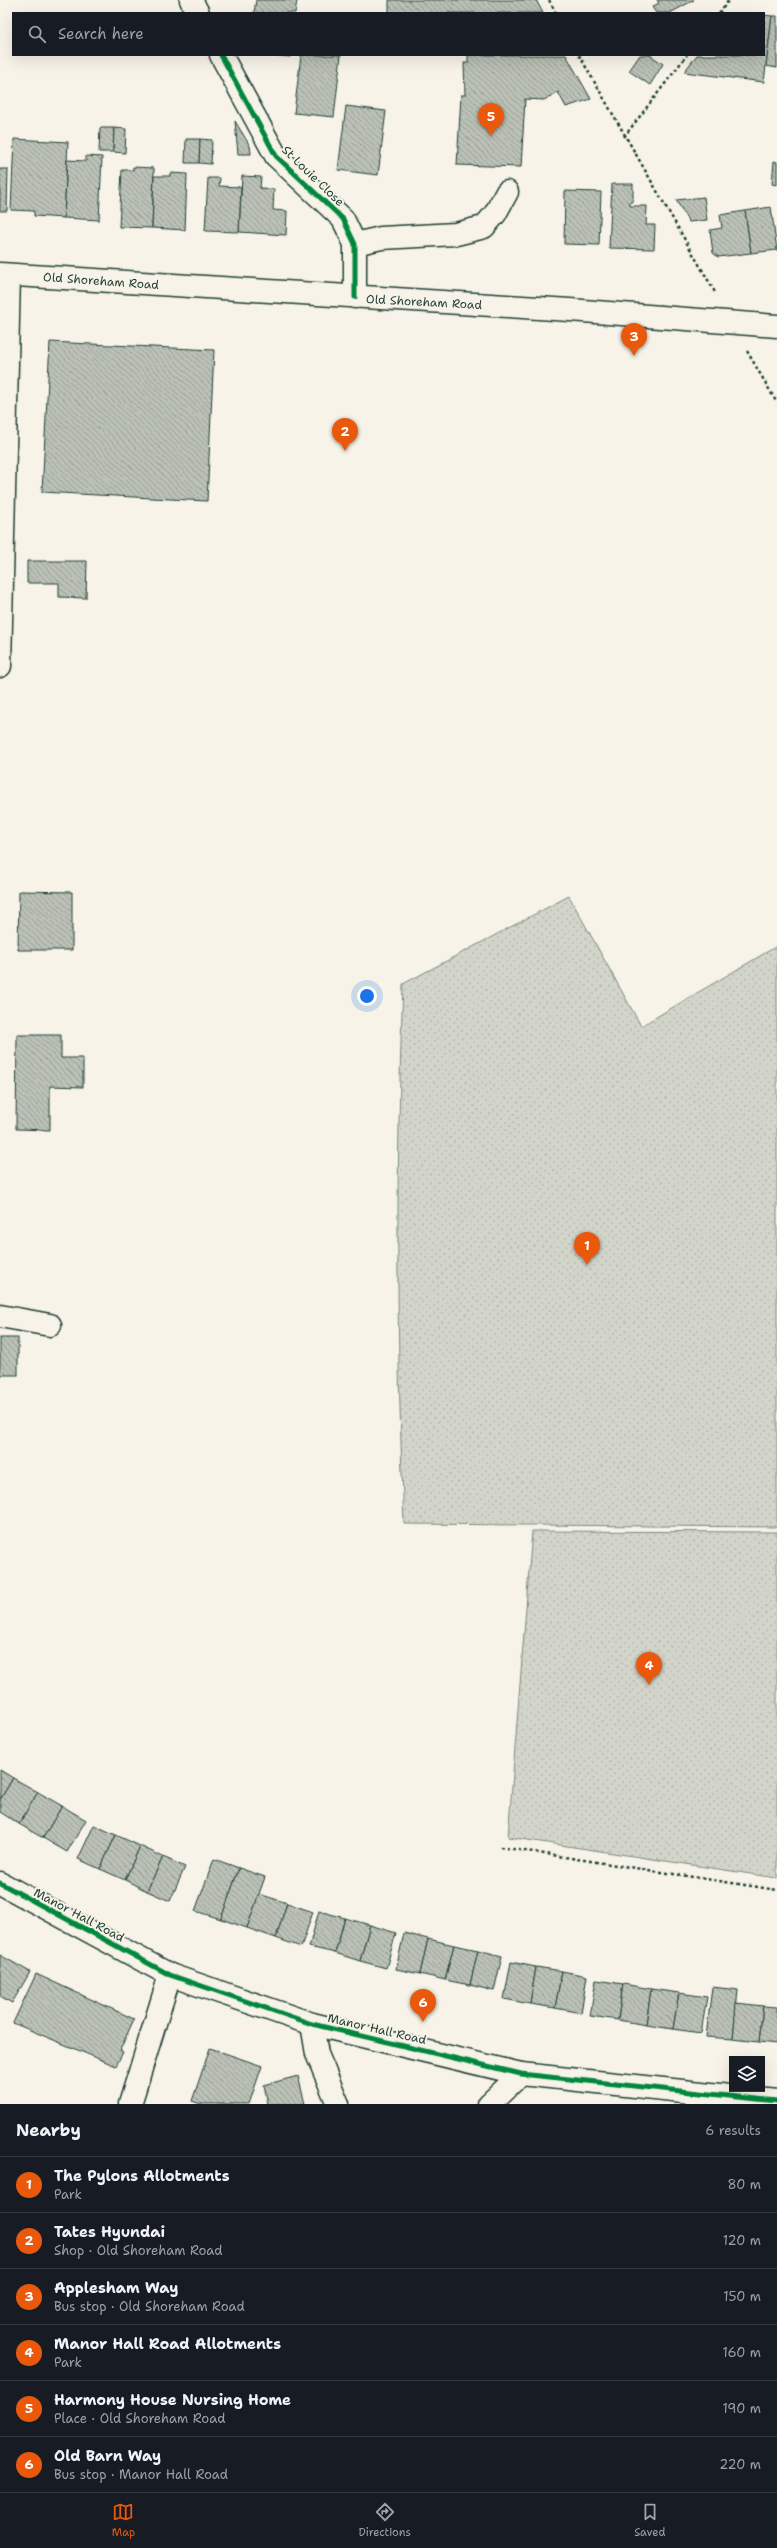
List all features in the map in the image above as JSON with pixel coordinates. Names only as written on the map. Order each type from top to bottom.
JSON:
[{"type":"street","points":[[191,0],[197,12]]},
{"type":"street","name":"St Louie Close","points":[[222,56],[276,156],[343,219],[355,244],[355,297]]},
{"type":"street","points":[[355,244],[388,237],[456,234],[484,227],[494,214],[507,192]]},
{"type":"street","points":[[0,666],[4,274]]},
{"type":"street","name":"Old Shoreham Road","points":[[4,274],[777,326]]},
{"type":"street","points":[[0,1316],[50,1324]]},
{"type":"street","name":"Manor Hall Road","points":[[0,1884],[170,1975],[312,2024],[521,2074],[777,2101]]},
{"type":"street","points":[[130,2104],[170,1975]]},
{"type":"street","name":"Manor Hall Road","points":[[312,2024],[318,2054],[338,2104]]},
{"type":"street","points":[[490,2104],[521,2074]]},
{"type":"path","points":[[549,0],[555,12]]},
{"type":"path","points":[[720,12],[729,0]]},
{"type":"path","points":[[580,56],[624,136],[700,264],[730,322],[777,403]]},
{"type":"path","points":[[624,136],[686,56]]},
{"type":"path","points":[[500,1848],[777,1890]]},
{"type":"shaded area","points":[[569,896],[641,1026],[777,946],[777,1527],[404,1524],[398,1322],[398,1186],[403,984]]},
{"type":"shaded area","points":[[532,1531],[777,1532],[777,1878],[508,1837]]},
{"type":"building","points":[[256,0],[297,0],[295,12],[254,12]]},
{"type":"building","points":[[389,0],[536,0],[542,12],[389,12]]},
{"type":"building","points":[[657,0],[694,0],[672,12],[655,12],[652,7],[659,3]]},
{"type":"building","points":[[765,15],[772,16],[764,82],[684,72],[696,56],[765,56]]},
{"type":"building","points":[[772,16],[777,16],[777,68],[766,66]]},
{"type":"building","points":[[301,56],[341,56],[334,117],[294,113]]},
{"type":"building","points":[[468,56],[567,56],[591,99],[566,107],[558,92],[544,100],[525,99],[521,167],[457,165],[461,95],[465,95],[464,63],[468,63]]},
{"type":"building","points":[[639,56],[651,56],[663,64],[650,85],[629,71]]},
{"type":"building","points":[[346,106],[386,111],[378,175],[338,170]]},
{"type":"building","points":[[235,121],[250,146],[251,154],[238,154]]},
{"type":"building","points":[[100,128],[114,128],[113,152],[99,152]]},
{"type":"building","points":[[114,128],[126,129],[125,153],[113,152]]},
{"type":"building","points":[[14,139],[68,142],[64,218],[34,216],[34,211],[11,210]]},
{"type":"building","points":[[186,139],[200,139],[199,163],[185,163]]},
{"type":"building","points":[[200,139],[212,140],[211,164],[199,163]]},
{"type":"building","points":[[86,156],[102,157],[99,220],[64,218],[67,160],[86,161]]},
{"type":"building","points":[[774,161],[777,162],[777,185],[772,184]]},
{"type":"building","points":[[133,167],[154,168],[152,228],[119,227],[122,170],[133,170]]},
{"type":"building","points":[[0,169],[8,169],[7,211],[0,211]]},
{"type":"building","points":[[170,173],[187,174],[185,230],[152,228],[154,176],[170,176]]},
{"type":"building","points":[[242,176],[261,177],[260,188],[274,189],[273,210],[287,211],[286,235],[239,232]]},
{"type":"building","points":[[208,178],[220,178],[219,186],[241,187],[239,232],[205,231]]},
{"type":"building","points":[[612,184],[633,184],[633,202],[630,202],[630,206],[647,206],[646,225],[655,225],[654,249],[609,248]]},
{"type":"building","points":[[565,191],[601,192],[599,245],[564,244]]},
{"type":"building","points":[[704,197],[707,220],[689,222],[676,200]]},
{"type":"building","points":[[771,207],[777,250],[751,253],[745,211]]},
{"type":"building","points":[[745,211],[751,253],[718,257],[713,253],[710,230],[722,228],[720,215]]},
{"type":"building","points":[[50,342],[214,350],[207,501],[42,492]]},
{"type":"building","points":[[27,561],[87,561],[86,598],[59,597],[59,583],[27,583]]},
{"type":"building","points":[[19,891],[72,892],[72,950],[18,950]]},
{"type":"building","points":[[17,1035],[61,1035],[61,1058],[83,1058],[83,1087],[50,1086],[50,1130],[16,1129]]},
{"type":"building","points":[[0,1338],[18,1338],[18,1375],[0,1375]]},
{"type":"building","points":[[0,1770],[13,1778],[0,1800]]},
{"type":"building","points":[[13,1778],[38,1792],[19,1824],[0,1812],[0,1800]]},
{"type":"building","points":[[38,1792],[62,1806],[43,1838],[19,1824]]},
{"type":"building","points":[[62,1806],[86,1820],[67,1852],[43,1838]]},
{"type":"building","points":[[94,1825],[116,1835],[100,1869],[78,1859]]},
{"type":"building","points":[[116,1835],[140,1846],[125,1880],[100,1869]]},
{"type":"building","points":[[140,1846],[163,1857],[147,1891],[125,1880]]},
{"type":"building","points":[[163,1857],[185,1867],[170,1901],[147,1891]]},
{"type":"building","points":[[214,1859],[239,1868],[221,1919],[195,1911]]},
{"type":"building","points":[[239,1868],[265,1877],[247,1928],[221,1919]]},
{"type":"building","points":[[259,1894],[287,1903],[276,1938],[247,1928]]},
{"type":"building","points":[[287,1903],[313,1912],[301,1947],[276,1938]]},
{"type":"building","points":[[319,1911],[345,1918],[335,1953],[309,1947]]},
{"type":"building","points":[[345,1918],[370,1925],[360,1961],[335,1953]]},
{"type":"building","points":[[370,1925],[396,1933],[386,1968],[360,1961]]},
{"type":"building","points":[[404,1933],[428,1939],[420,1974],[396,1969]]},
{"type":"building","points":[[428,1939],[454,1945],[445,1980],[420,1974]]},
{"type":"building","points":[[454,1945],[478,1950],[470,1985],[445,1980]]},
{"type":"building","points":[[478,1950],[502,1956],[494,1991],[470,1985]]},
{"type":"building","points":[[0,1955],[30,1972],[12,2003],[0,1996]]},
{"type":"building","points":[[511,1962],[536,1967],[530,2004],[504,1999]]},
{"type":"building","points":[[536,1967],[562,1971],[555,2008],[530,2004]]},
{"type":"building","points":[[562,1971],[587,1976],[581,2013],[555,2008]]},
{"type":"building","points":[[36,1974],[134,2019],[120,2050],[123,2052],[116,2066],[13,2023]]},
{"type":"building","points":[[596,1980],[623,1984],[618,2020],[590,2016]]},
{"type":"building","points":[[623,1984],[651,1989],[646,2025],[618,2020]]},
{"type":"building","points":[[712,1987],[738,1990],[733,2039],[706,2037]]},
{"type":"building","points":[[651,1989],[679,1993],[673,2029],[646,2025]]},
{"type":"building","points":[[679,1993],[707,1997],[701,2033],[673,2029]]},
{"type":"building","points":[[736,2003],[763,2006],[759,2042],[733,2039]]},
{"type":"building","points":[[763,2006],[777,2007],[777,2044],[759,2042]]},
{"type":"building","points":[[210,2048],[262,2066],[249,2104],[201,2104],[192,2101]]},
{"type":"building","points":[[298,2076],[305,2104],[268,2104],[264,2085]]},
{"type":"cycle path","points":[[222,56],[276,156],[343,219],[355,244],[355,297]]},
{"type":"cycle path","points":[[0,1883],[170,1975],[312,2024],[521,2074],[777,2101]]},
{"type":"place","name":"Harmony House Nursing Home","points":[[491,136]]},
{"type":"place","name":"Applesham Way","points":[[634,356]]},
{"type":"place","name":"Tates Hyundai","points":[[345,451]]},
{"type":"place","name":"The Pylons Allotments","points":[[587,1265]]},
{"type":"place","name":"Manor Hall Road Allotments","points":[[649,1685]]},
{"type":"place","name":"Old Barn Way","points":[[423,2022]]}]
